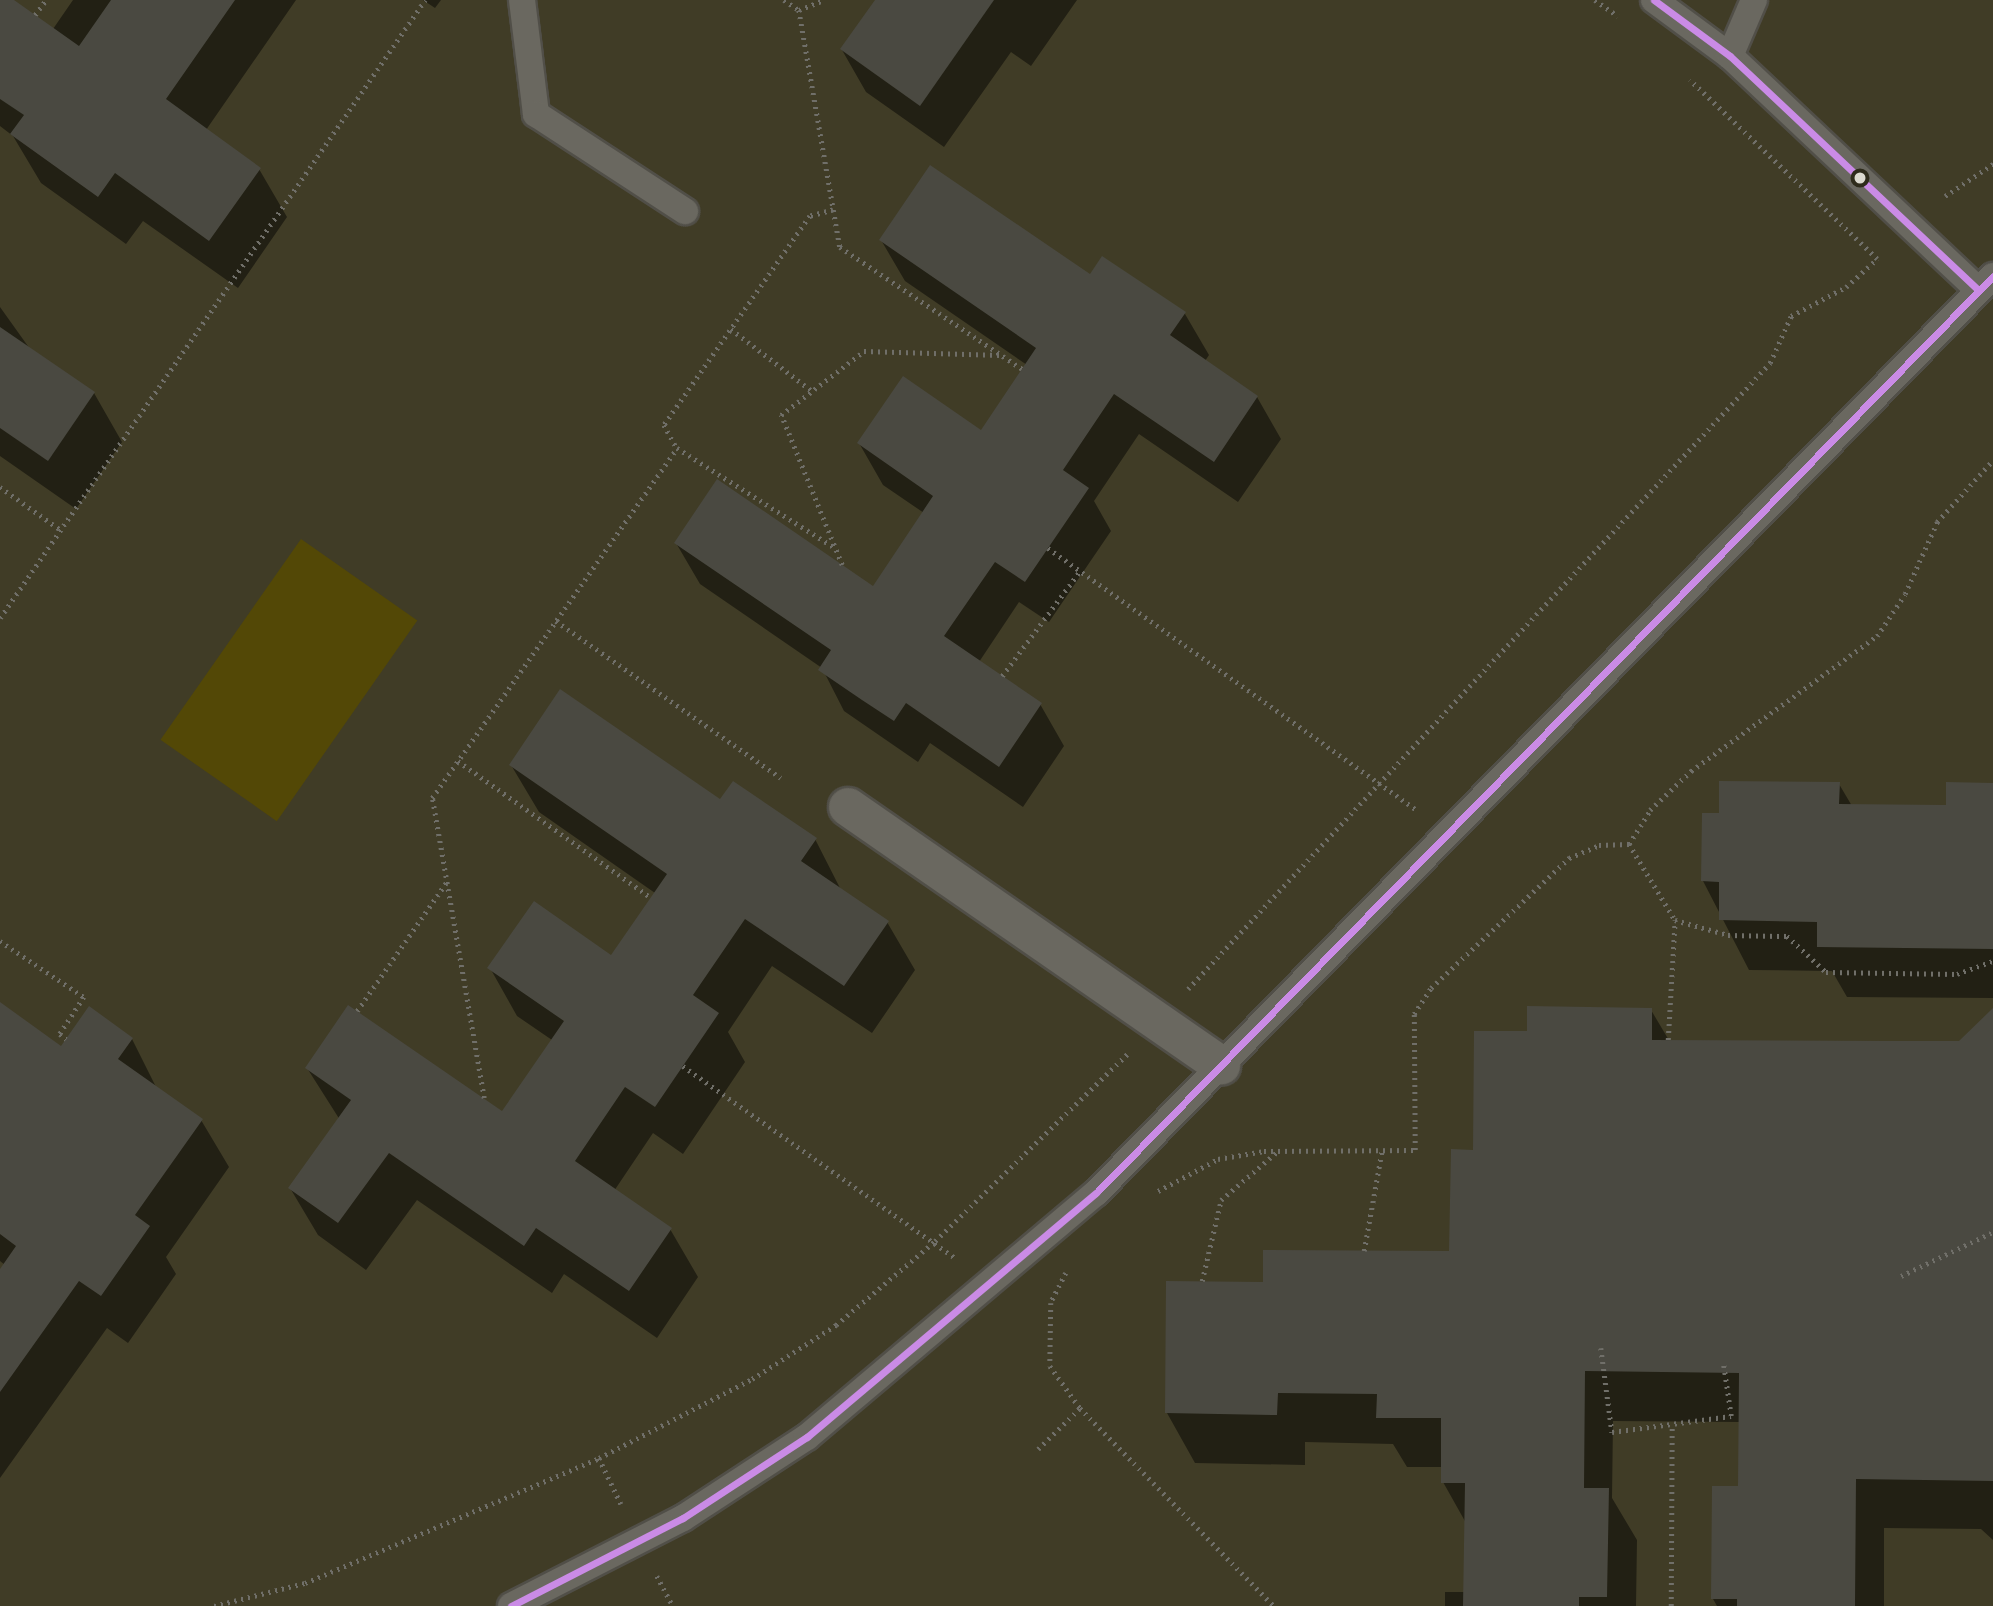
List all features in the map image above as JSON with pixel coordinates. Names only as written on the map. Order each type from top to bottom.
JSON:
[{"type":"street","points":[[848,807],[1221,1065]]},
{"type":"lane","points":[[522,0],[536,114],[685,211]]},
{"type":"lane","points":[[511,1606],[683,1518],[807,1437],[1096,1193],[1986,283],[1730,56],[1654,0]]},
{"type":"lane","points":[[1730,56],[1754,0]]},
{"type":"path","points":[[36,15],[46,0]]},
{"type":"path","points":[[0,618],[425,0]]},
{"type":"path","points":[[784,0],[799,10],[840,247],[1022,369]]},
{"type":"path","points":[[799,10],[824,0]]},
{"type":"path","points":[[1595,0],[1624,22]]},
{"type":"path","points":[[1183,995],[1770,363],[1791,316],[1846,287],[1877,259],[1683,73]]},
{"type":"path","points":[[1945,197],[1993,164]]},
{"type":"path","points":[[833,210],[810,216],[664,425],[677,449],[835,548]]},
{"type":"path","points":[[731,329],[812,391]]},
{"type":"path","points":[[842,565],[781,415],[864,351],[1001,355]]},
{"type":"path","points":[[484,1098],[432,798],[677,449]]},
{"type":"path","points":[[1629,844],[1650,810],[1691,771],[1877,636],[1905,594],[1937,523],[1993,460]]},
{"type":"path","points":[[0,487],[61,530]]},
{"type":"path","points":[[1048,548],[1380,781],[1416,810]]},
{"type":"path","points":[[1002,676],[1080,570]]},
{"type":"path","points":[[556,621],[781,778]]},
{"type":"path","points":[[458,761],[650,897]]},
{"type":"path","points":[[1629,844],[1675,920],[1668,1040]]},
{"type":"path","points":[[1153,1195],[1174,1178],[1218,1159],[1279,1151],[1415,1150],[1414,1014],[1431,988],[1569,858],[1599,845],[1629,844]]},
{"type":"path","points":[[357,1011],[446,883]]},
{"type":"path","points":[[1675,920],[1728,935],[1787,936],[1826,972],[1844,977],[1957,974],[1993,961]]},
{"type":"path","points":[[0,941],[84,997],[60,1034],[66,1039]]},
{"type":"path","points":[[214,1606],[304,1583],[599,1458],[752,1379],[836,1325],[935,1241],[1138,1043]]},
{"type":"path","points":[[683,1066],[935,1241],[961,1264]]},
{"type":"path","points":[[1364,1251],[1382,1150]]},
{"type":"path","points":[[1202,1281],[1221,1200],[1279,1151]]},
{"type":"path","points":[[1901,1276],[1993,1232]]},
{"type":"path","points":[[1070,1267],[1051,1303],[1047,1331],[1050,1366],[1080,1408],[1274,1606]]},
{"type":"path","points":[[1601,1348],[1612,1432],[1731,1416],[1723,1362]]},
{"type":"path","points":[[1038,1448],[1080,1408]]},
{"type":"path","points":[[1671,1424],[1671,1606]]},
{"type":"path","points":[[599,1458],[624,1510]]},
{"type":"path","points":[[650,1563],[673,1606]]},
{"type":"shaded area","points":[[0,0],[1993,0],[1993,1606],[0,1606]]},
{"type":"shaded area","points":[[301,539],[417,620],[277,821],[160,740]]},
{"type":"building","points":[[0,0],[14,0],[79,46],[111,0],[235,0],[166,99],[261,168],[209,241],[115,173],[98,197],[10,134],[24,115],[0,99]]},
{"type":"building","points":[[875,0],[994,0],[920,106],[840,49]]},
{"type":"building","points":[[930,165],[1090,274],[1102,256],[1186,312],[1170,335],[1258,396],[1214,462],[1114,394],[1063,470],[1089,488],[1025,582],[995,562],[944,636],[1042,703],[999,767],[906,703],[894,721],[818,670],[831,650],[674,543],[717,479],[873,586],[933,496],[857,443],[903,376],[981,430],[1036,348],[879,240]]},
{"type":"building","points":[[0,327],[95,392],[48,461],[0,428]]},
{"type":"building","points":[[560,689],[720,799],[733,781],[817,838],[801,861],[889,921],[844,986],[745,919],[693,995],[719,1013],[655,1107],[625,1087],[575,1161],[672,1228],[629,1291],[536,1228],[524,1246],[389,1153],[338,1223],[288,1188],[351,1100],[305,1068],[348,1005],[502,1111],[564,1021],[487,968],[534,901],[611,955],[667,874],[509,765]]},
{"type":"building","points":[[1719,781],[1840,782],[1839,804],[1946,805],[1946,782],[1993,783],[1993,949],[1817,947],[1817,922],[1719,920],[1719,882],[1701,881],[1702,813],[1719,813]]},
{"type":"building","points":[[0,1002],[61,1046],[89,1006],[133,1038],[118,1059],[203,1119],[135,1215],[150,1226],[101,1296],[79,1281],[0,1392],[0,1269],[16,1246],[0,1234]]},
{"type":"building","points":[[1527,1006],[1652,1008],[1652,1040],[1959,1041],[1993,1008],[1993,1481],[1856,1479],[1855,1606],[1737,1606],[1737,1599],[1711,1599],[1712,1486],[1738,1486],[1739,1373],[1585,1371],[1584,1488],[1609,1488],[1607,1597],[1579,1597],[1579,1606],[1463,1606],[1465,1483],[1441,1483],[1441,1418],[1376,1418],[1377,1394],[1278,1393],[1277,1415],[1165,1413],[1166,1281],[1263,1282],[1263,1250],[1449,1251],[1451,1149],[1473,1150],[1474,1031],[1527,1031]]},
{"type":"transit line","points":[[1654,0],[1730,56],[1978,290]]},
{"type":"transit line","points":[[511,1606],[683,1518],[807,1437],[1096,1193],[1993,276]]}]
